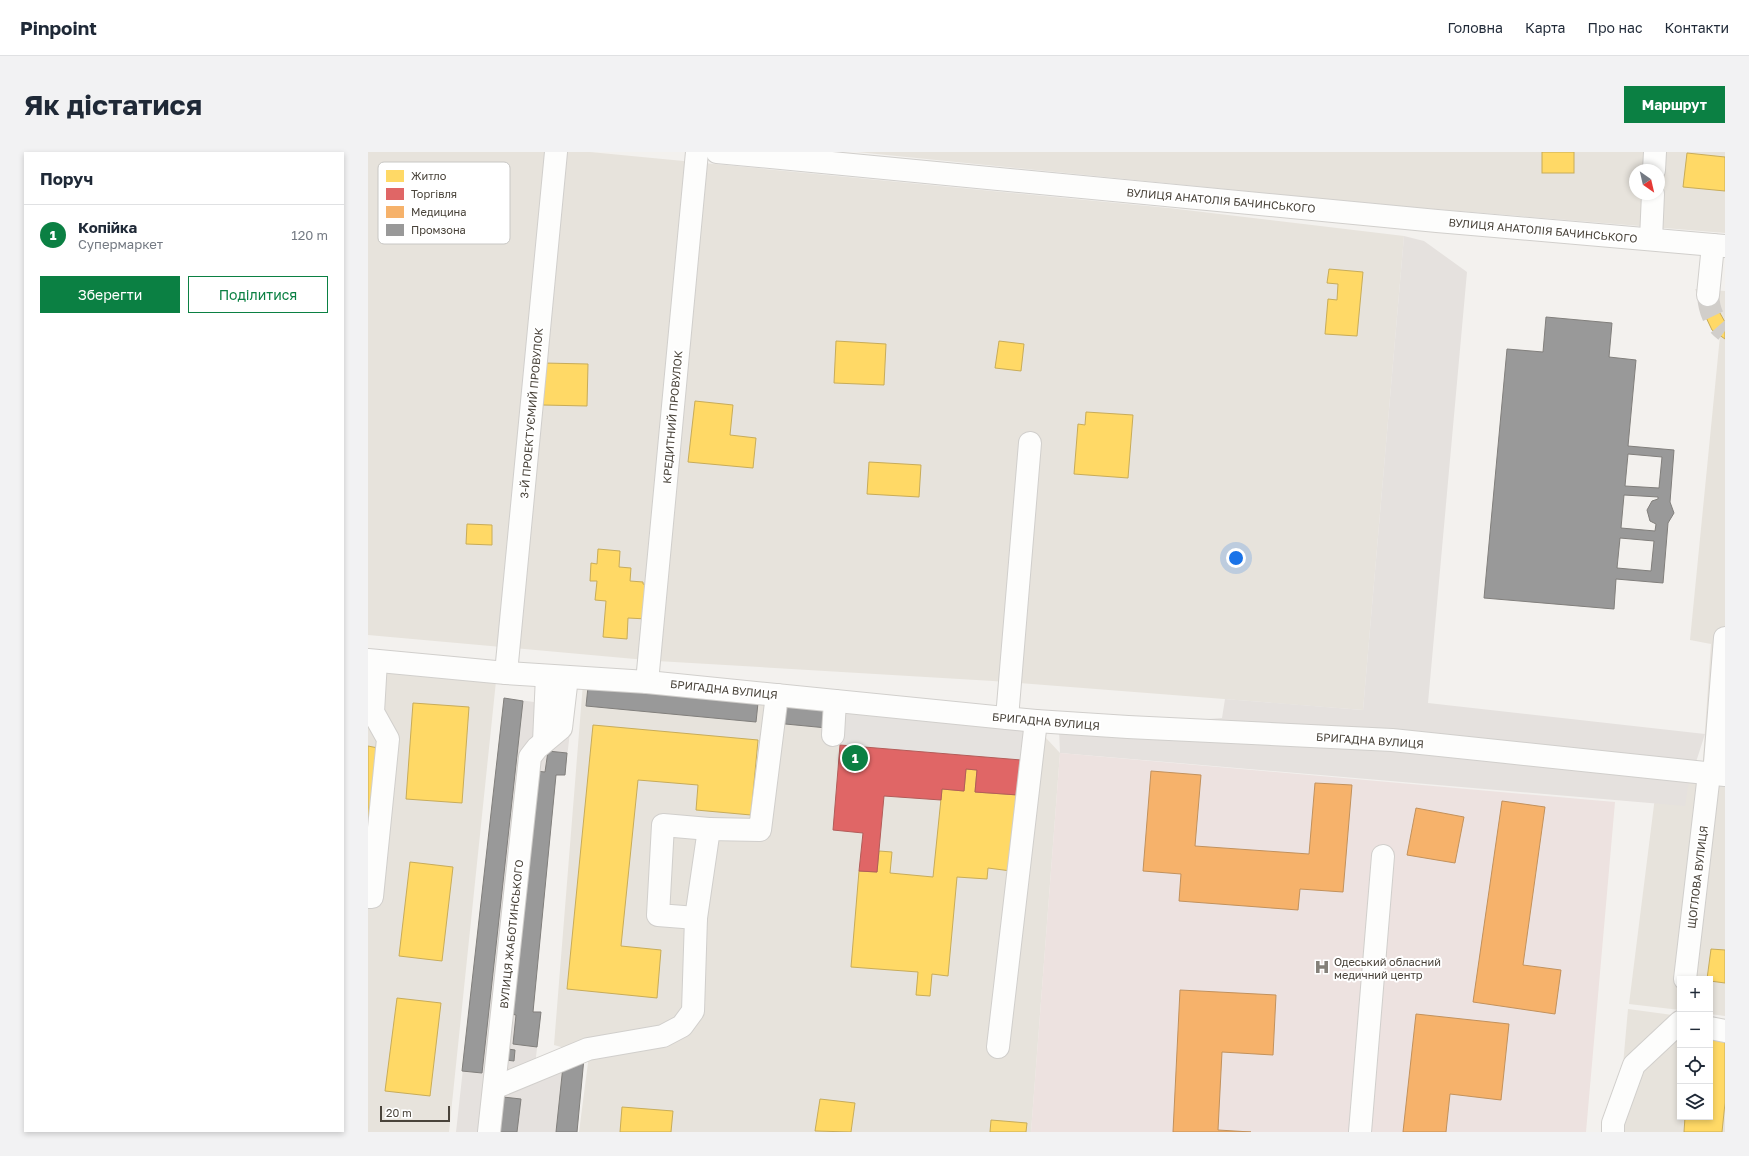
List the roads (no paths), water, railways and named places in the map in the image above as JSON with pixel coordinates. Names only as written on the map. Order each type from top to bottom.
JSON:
[{"type":"street","name":"3-Й ПРОЕКТУЄМИЙ ПРОВУЛОК","points":[[506,673],[556,152]]},
{"type":"street","name":"КРЕДИТНИЙ ПРОВУЛОК","points":[[647,682],[697,152]]},
{"type":"street","name":"ВУЛИЦЯ АНАТОЛІЯ БАЧИНСЬКОГО","points":[[717,152],[1429,220],[1719,246]]},
{"type":"street","points":[[1654,164],[1655,152]]},
{"type":"street","points":[[1651,239],[1653,200]]},
{"type":"street","points":[[1708,295],[1719,246]]},
{"type":"street","points":[[1007,718],[1030,443]]},
{"type":"street","name":"ЩОГЛОВА ВУЛИЦЯ","points":[[1686,976],[1716,775],[1725,638]]},
{"type":"street","name":"БРИГАДНА ВУЛИЦЯ","points":[[372,660],[506,673],[647,682],[1036,721],[1392,740],[1716,775]]},
{"type":"street","points":[[368,897],[372,897],[388,739],[373,712],[372,660]]},
{"type":"street","name":"ВУЛИЦЯ ЖАБОТИНСЬКОГО","points":[[489,1132],[530,757],[544,742],[561,728],[557,676]]},
{"type":"street","points":[[696,918],[658,915],[663,825],[709,829],[760,830],[777,695]]},
{"type":"street","points":[[833,735],[835,701]]},
{"type":"street","points":[[998,1047],[1036,721]]},
{"type":"street","points":[[494,1088],[588,1049],[663,1036],[682,1026],[692,1011],[696,918],[709,829]]},
{"type":"street","points":[[1360,1132],[1383,856]]},
{"type":"street","points":[[1613,1132],[1613,1123],[1634,1065],[1677,1025]]},
{"type":"street","points":[[1713,1029],[1725,1031]]},
{"type":"tunnel","points":[[1708,295],[1712,315],[1717,324],[1725,331]]},
{"type":"place","name":"Копійка","points":[[855,758]]},
{"type":"place","name":"Одеський обласний медичний центр","points":[[1322,967]]}]
